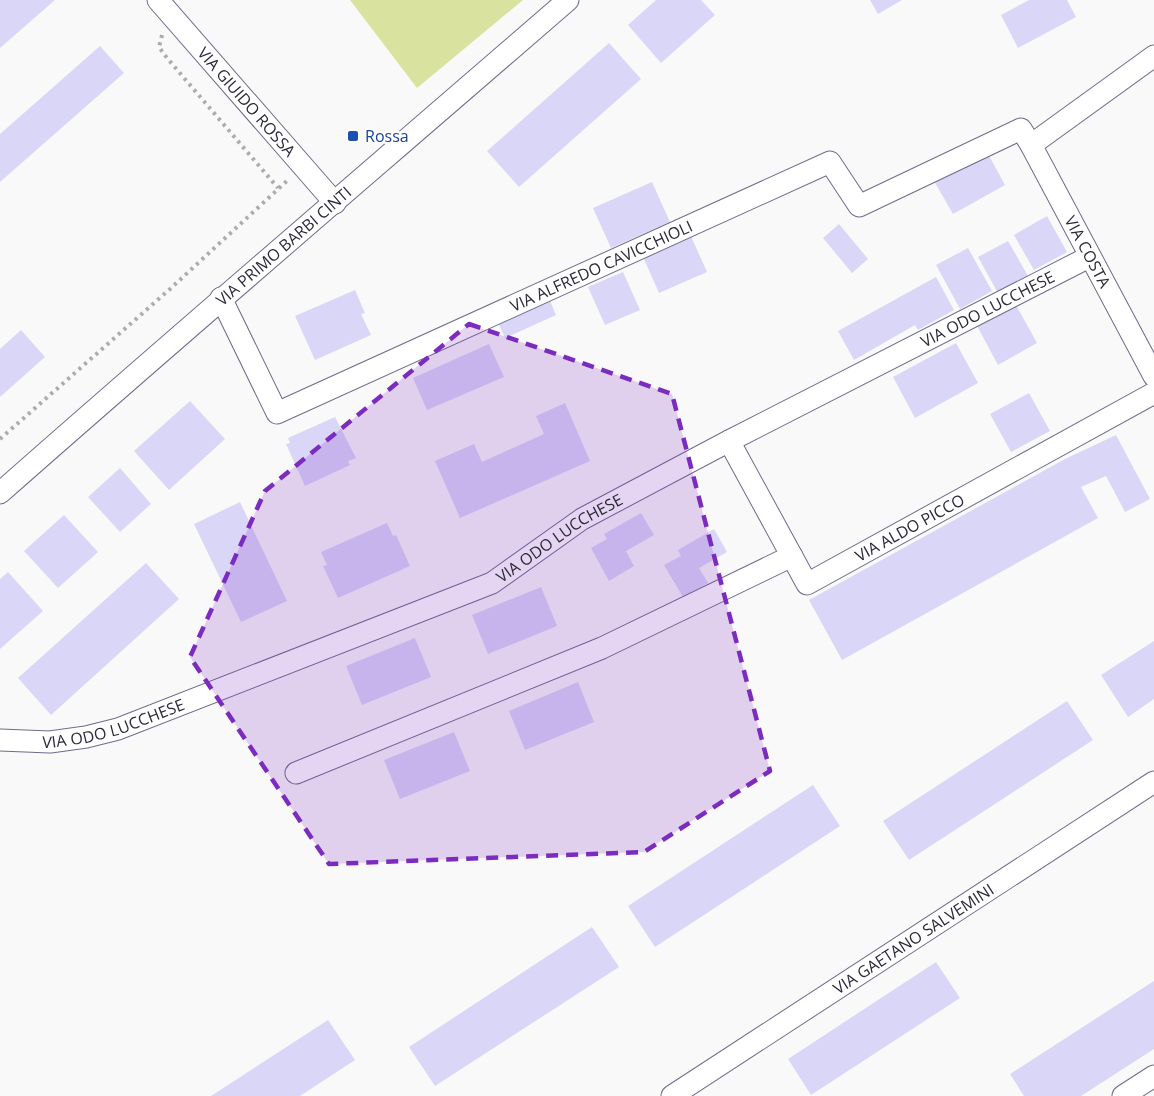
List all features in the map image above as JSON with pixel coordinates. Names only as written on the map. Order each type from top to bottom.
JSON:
[{"type":"street","name":"VIA GIUIDO ROSSA","points":[[158,0],[335,203]]},
{"type":"street","name":"VIA PRIMO BARBI CINTI","points":[[0,493],[221,298],[335,203],[568,0]]},
{"type":"street","points":[[1026,137],[1154,56]]},
{"type":"street","name":"VIA COSTA","points":[[1026,137],[1154,376]]},
{"type":"street","name":"VIA ALFREDO CAVICCHIOLI","points":[[221,298],[276,413],[830,162],[859,206],[1026,137]]},
{"type":"street","name":"VIA ODO LUCCHESE","points":[[0,740],[50,742],[86,737],[118,729],[492,583],[582,519],[729,441],[1089,257]]},
{"type":"street","name":"VIA ALDO PICCO","points":[[729,441],[807,584],[1154,393]]},
{"type":"street","points":[[296,773],[602,648],[792,556]]},
{"type":"street","name":"VIA GAETANO SALVEMINI","points":[[672,1096],[1152,786]]},
{"type":"street","points":[[1124,1096],[1154,1076]]},
{"type":"path","points":[[0,439],[170,289],[278,189],[167,58],[159,47],[163,34],[159,27]]},
{"type":"highlighted area","points":[[469,324],[672,394],[770,771],[644,852],[329,864],[190,657],[265,491]]},
{"type":"green space","points":[[350,0],[523,0],[417,88]]},
{"type":"building","points":[[0,0],[55,0],[0,48]]},
{"type":"building","points":[[656,0],[701,0],[715,15],[661,63],[628,25]]},
{"type":"building","points":[[870,0],[902,0],[878,14]]},
{"type":"building","points":[[1029,0],[1067,0],[1076,17],[1018,48],[1001,15]]},
{"type":"building","points":[[609,43],[641,79],[519,187],[487,151]]},
{"type":"building","points":[[100,46],[124,73],[0,182],[0,134]]},
{"type":"building","points":[[987,152],[1005,185],[953,214],[934,181]]},
{"type":"building","points":[[652,182],[670,222],[611,248],[593,208]]},
{"type":"building","points":[[1047,216],[1067,252],[1034,270],[1014,235]]},
{"type":"building","points":[[839,224],[868,259],[852,273],[823,238]]},
{"type":"building","points":[[691,236],[707,272],[659,293],[643,257]]},
{"type":"building","points":[[1008,241],[1028,276],[998,293],[978,257]]},
{"type":"building","points":[[968,248],[992,291],[960,309],[936,265]]},
{"type":"building","points":[[623,272],[640,310],[605,325],[588,287]]},
{"type":"building","points":[[936,277],[954,310],[918,330],[915,325],[854,360],[838,331]]},
{"type":"building","points":[[355,290],[365,313],[361,314],[371,335],[315,360],[295,316]]},
{"type":"building","points":[[547,293],[556,315],[505,338],[495,316]]},
{"type":"building","points":[[1016,305],[1037,343],[998,365],[977,326]]},
{"type":"building","points":[[21,330],[45,357],[0,397],[0,349]]},
{"type":"building","points":[[956,343],[978,383],[915,418],[893,377]]},
{"type":"building","points":[[489,344],[504,377],[427,410],[413,378]]},
{"type":"building","points":[[1029,393],[1050,431],[1011,452],[990,414]]},
{"type":"building","points":[[190,401],[225,439],[169,490],[134,451]]},
{"type":"building","points":[[565,403],[590,461],[460,518],[435,461],[474,444],[482,462],[544,434],[536,416]]},
{"type":"building","points":[[335,417],[356,458],[348,461],[350,465],[305,486],[286,444],[290,443],[288,438]]},
{"type":"building","points":[[1116,435],[1150,499],[1125,512],[1106,476],[1081,487],[1098,518],[842,660],[809,600],[1065,459]]},
{"type":"building","points":[[120,468],[151,504],[120,532],[88,497]]},
{"type":"building","points":[[240,502],[287,601],[241,622],[194,524]]},
{"type":"building","points":[[641,513],[654,535],[626,551],[634,566],[609,581],[591,548],[607,539],[604,534]]},
{"type":"building","points":[[64,515],[98,552],[58,588],[24,551]]},
{"type":"building","points":[[387,523],[393,536],[396,535],[410,566],[338,598],[323,566],[327,565],[321,552]]},
{"type":"building","points":[[714,529],[727,552],[699,568],[708,583],[683,597],[664,565],[681,556],[678,550]]},
{"type":"building","points":[[146,563],[179,599],[51,715],[18,678]]},
{"type":"building","points":[[8,572],[43,611],[0,649],[0,579]]},
{"type":"building","points":[[541,587],[557,626],[488,654],[472,615]]},
{"type":"building","points":[[415,638],[431,677],[362,705],[346,666]]},
{"type":"building","points":[[1154,641],[1154,699],[1128,717],[1101,675]]},
{"type":"building","points":[[578,682],[594,722],[525,750],[509,711]]},
{"type":"building","points":[[1067,701],[1093,740],[909,860],[883,821]]},
{"type":"building","points":[[454,732],[470,771],[400,799],[384,760]]},
{"type":"building","points":[[813,785],[840,826],[655,947],[628,906]]},
{"type":"building","points":[[592,927],[619,967],[435,1086],[409,1047]]},
{"type":"building","points":[[936,962],[960,998],[811,1095],[788,1059]]},
{"type":"building","points":[[1154,981],[1154,1049],[1081,1096],[1024,1096],[1010,1074]]},
{"type":"building","points":[[328,1020],[355,1060],[300,1096],[211,1096]]},
{"type":"place","name":"Rossa","points":[[353,136]]}]
